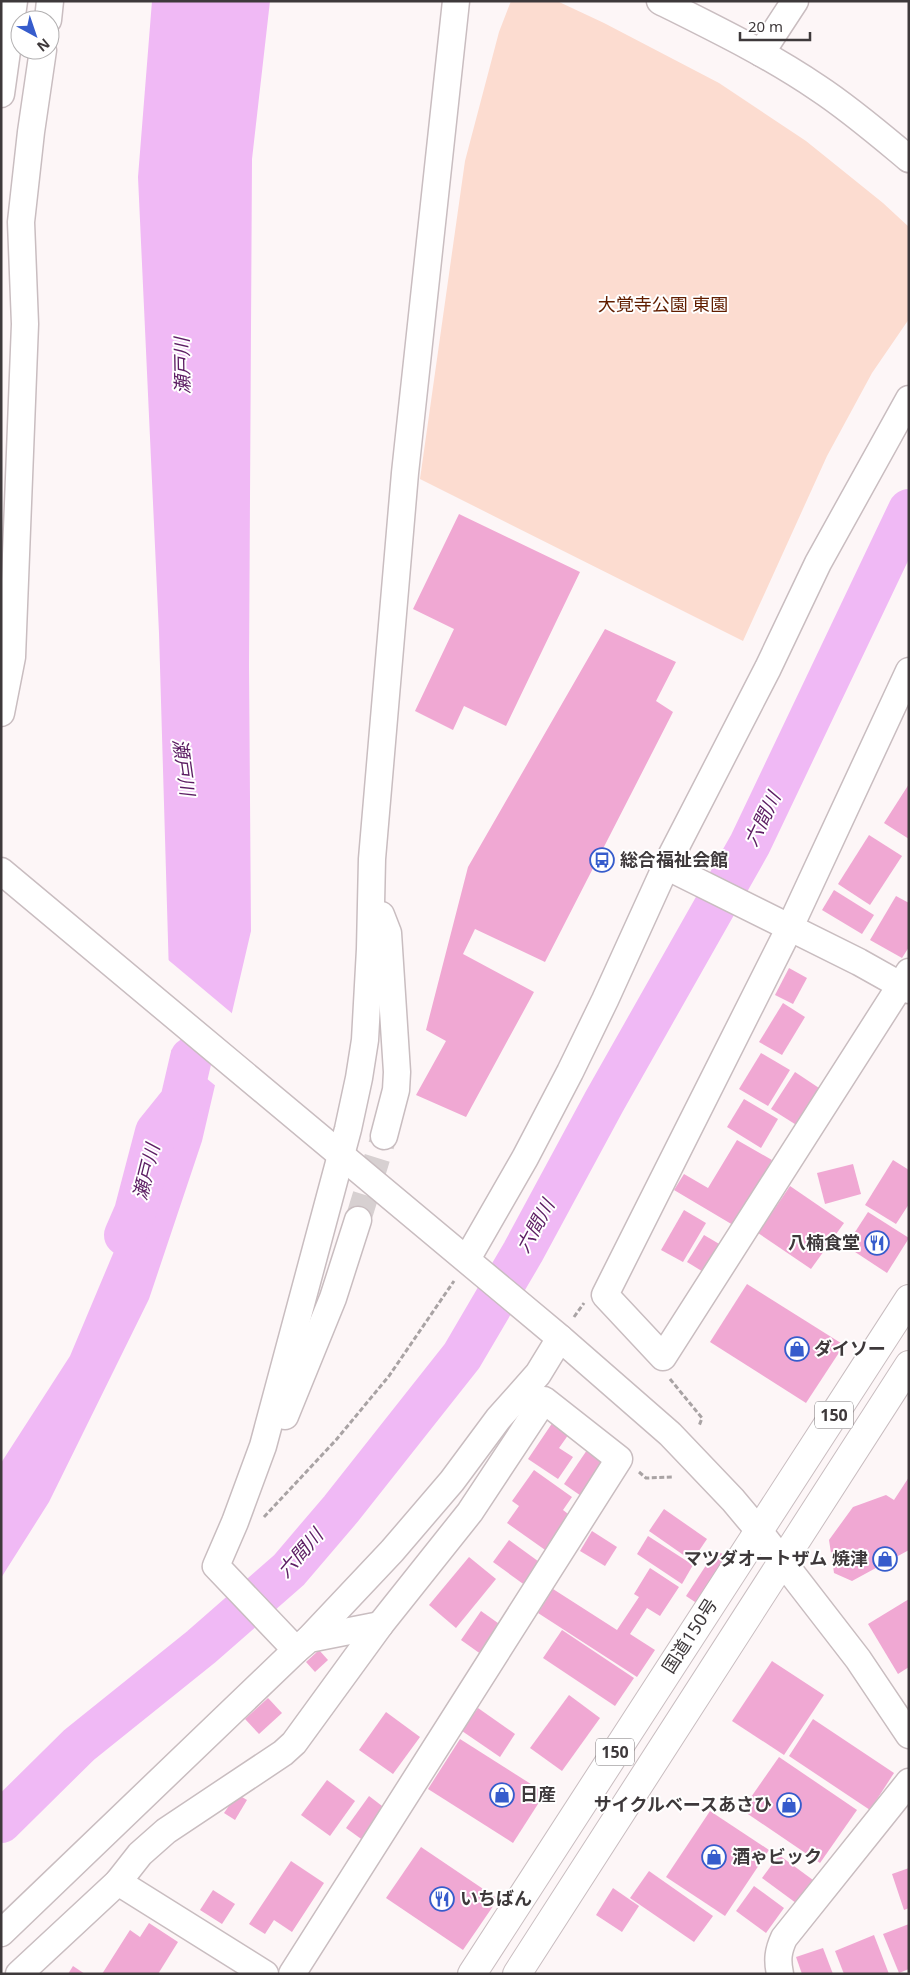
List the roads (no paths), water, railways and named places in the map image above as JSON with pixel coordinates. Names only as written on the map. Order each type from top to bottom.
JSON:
[{"type":"highway","name":"国道150号","points":[[472,1974],[909,1299]]},
{"type":"highway","name":"国道150号","points":[[517,1974],[782,1560],[909,1366]]},
{"type":"street","points":[[1,94],[14,1]]},
{"type":"street","points":[[299,1645],[216,1566],[235,1522],[263,1446],[336,1150],[359,1078],[365,1040],[372,859],[405,473],[456,1]]},
{"type":"street","points":[[660,1],[761,53],[818,87],[860,118],[909,159]]},
{"type":"street","points":[[761,53],[795,1]]},
{"type":"street","points":[[1,713],[12,657],[25,324],[21,222],[42,60]]},
{"type":"street","points":[[465,1268],[570,1072],[672,869],[818,564],[909,399]]},
{"type":"street","points":[[672,869],[790,927],[906,982],[663,1357],[605,1295],[790,927],[909,671]]},
{"type":"street","points":[[1,871],[336,1150],[465,1268],[558,1335],[670,1434],[733,1500],[782,1560],[858,1659],[909,1735]]},
{"type":"street","points":[[371,896],[388,933],[397,1072],[396,1090],[384,1136]]},
{"type":"street","points":[[263,1446],[290,1409],[333,1298],[358,1220]]},
{"type":"street","points":[[1,1933],[299,1645],[392,1551],[446,1488],[498,1419],[538,1374],[558,1335]]},
{"type":"street","points":[[19,1974],[118,1882],[140,1854],[166,1831],[283,1753],[294,1743],[380,1625],[470,1512],[544,1400],[619,1459],[292,1974]]},
{"type":"street","points":[[299,1645],[380,1625]]},
{"type":"street","points":[[780,1974],[779,1950],[784,1938],[909,1782]]},
{"type":"street","points":[[118,1882],[265,1974]]},
{"type":"water","points":[[152,1],[270,1],[252,159],[249,666],[251,931],[202,1141],[149,1299],[49,1502],[1,1578],[1,1463],[70,1356],[173,1111],[159,633],[138,177]]},
{"type":"waterway","name":"六間川","points":[[1,1822],[79,1745],[201,1647],[289,1570],[341,1509],[462,1356],[523,1252],[604,1102],[750,844],[909,510]]},
{"type":"waterway","name":"瀬戸川","points":[[125,1235],[135,1212],[156,1132],[181,1101],[191,1058]]},
{"type":"tunnel","points":[[358,1220],[384,1136]]},
{"type":"place","name":"総合福祉会館","points":[[602,860]]},
{"type":"place","name":"八楠食堂","points":[[877,1243]]},
{"type":"place","name":"ダイソー","points":[[797,1349]]},
{"type":"place","name":"マツダオートザム 焼津","points":[[885,1559]]},
{"type":"place","name":"日産","points":[[502,1795]]},
{"type":"place","name":"サイクルベースあさひ","points":[[789,1805]]},
{"type":"place","name":"酒ゃビック","points":[[714,1857]]},
{"type":"place","name":"いちばん","points":[[442,1899]]},
{"type":"park label","name":"大覚寺公園 東園","points":[[663,305]]}]
